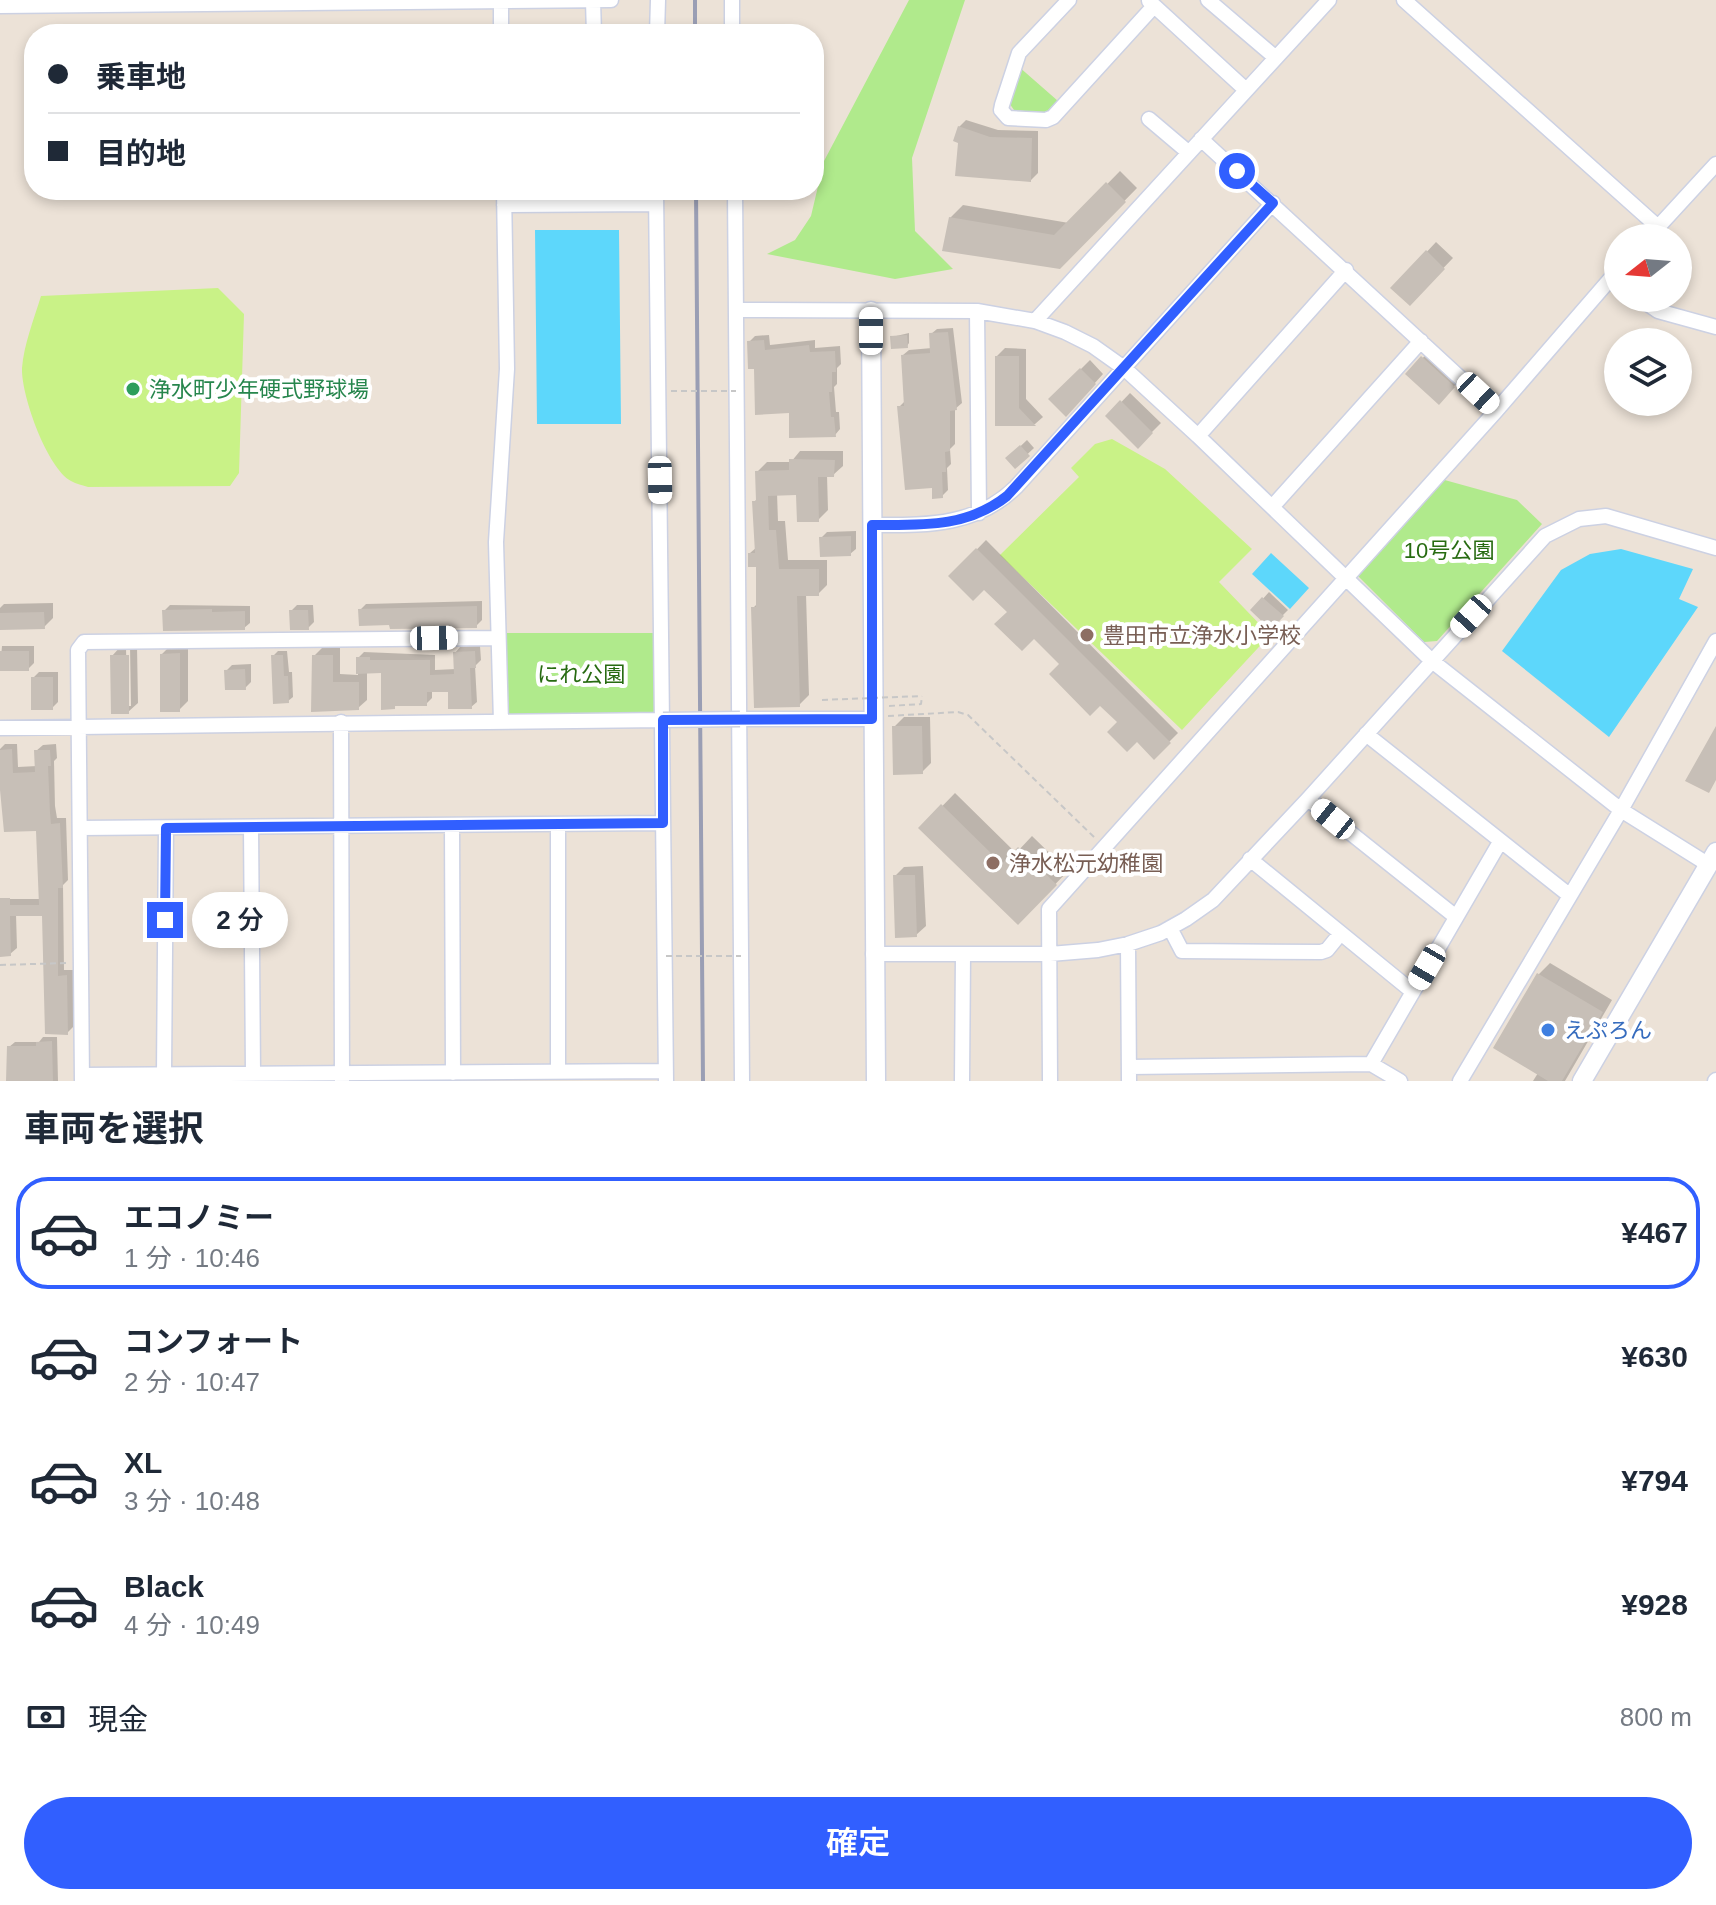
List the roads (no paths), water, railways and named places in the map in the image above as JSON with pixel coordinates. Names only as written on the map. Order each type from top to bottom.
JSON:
[{"type":"street","points":[[501,0],[501,24]]},
{"type":"street","points":[[0,6],[611,0]]},
{"type":"street","points":[[657,24],[658,0]]},
{"type":"street","points":[[732,0],[732,24]]},
{"type":"street","points":[[1069,0],[1019,53],[1001,110],[1008,118],[1046,120],[1053,117],[1151,3],[1246,90]]},
{"type":"street","points":[[1035,321],[1329,0]]},
{"type":"street","points":[[1404,0],[1643,224]]},
{"type":"street","points":[[593,1],[594,24]]},
{"type":"street","points":[[1214,2],[1276,58]]},
{"type":"street","points":[[1149,119],[1188,152]]},
{"type":"street","points":[[1201,139],[1496,411]]},
{"type":"street","points":[[1661,224],[1716,164]]},
{"type":"street","points":[[501,722],[496,542],[507,369],[504,200]]},
{"type":"street","points":[[498,638],[84,642],[78,650],[82,1078],[253,1073],[342,1077],[558,1072],[666,1076],[656,200]]},
{"type":"street","points":[[735,200],[742,1081]]},
{"type":"street","points":[[872,525],[941,525],[979,513],[1007,496],[1273,203]]},
{"type":"street","points":[[1198,436],[1346,270]]},
{"type":"street","points":[[1050,1081],[1049,909],[1604,290]]},
{"type":"street","points":[[736,310],[977,311],[1035,321],[1079,339],[1124,368],[1273,506],[1432,661],[1621,810],[1714,862],[1582,1081]]},
{"type":"street","points":[[871,311],[872,525],[880,714],[873,954],[876,1081]]},
{"type":"street","points":[[977,311],[979,513]]},
{"type":"street","points":[[1662,312],[1716,327]]},
{"type":"street","points":[[1273,506],[1421,341]]},
{"type":"street","points":[[873,954],[1050,954],[1098,950],[1128,944],[1170,928],[1213,900],[1545,536],[1579,519],[1606,516],[1716,548]]},
{"type":"street","points":[[1460,1081],[1621,810],[1716,641]]},
{"type":"street","points":[[0,728],[740,719],[880,714]]},
{"type":"street","points":[[341,722],[342,1077]]},
{"type":"street","points":[[1366,734],[1569,895]]},
{"type":"street","points":[[1308,799],[1456,917]]},
{"type":"street","points":[[80,828],[663,823]]},
{"type":"street","points":[[452,825],[453,1073]]},
{"type":"street","points":[[558,825],[558,1072]]},
{"type":"street","points":[[251,827],[253,1073]]},
{"type":"street","points":[[164,1074],[166,828]]},
{"type":"street","points":[[1371,1064],[1500,842]]},
{"type":"street","points":[[1250,859],[1413,992]]},
{"type":"street","points":[[1170,928],[1182,951],[1321,952],[1327,950],[1340,934]]},
{"type":"street","points":[[1128,944],[1129,1074],[1371,1064],[1400,1081]]},
{"type":"street","points":[[962,1081],[963,954]]},
{"type":"water","points":[[535,230],[619,230],[621,424],[537,424]]},
{"type":"water","points":[[1621,549],[1693,569],[1679,599],[1698,607],[1609,737],[1502,651],[1561,570],[1590,554]]},
{"type":"water","points":[[1271,553],[1309,588],[1290,609],[1252,574]]},
{"type":"railway","points":[[695,0],[695,24]]},
{"type":"railway","points":[[696,200],[703,1081]]},
{"type":"place","name":"浄水町少年硬式野球場","points":[[133,389]]},
{"type":"place","name":"豊田市立浄水小学校","points":[[1087,635]]},
{"type":"place","name":"浄水松元幼稚園","points":[[993,863]]},
{"type":"place","name":"えぷろん","points":[[1548,1030]]},
{"type":"park label","name":"10号公園","points":[[1449,550]]},
{"type":"park label","name":"にれ公園","points":[[581,674]]}]
